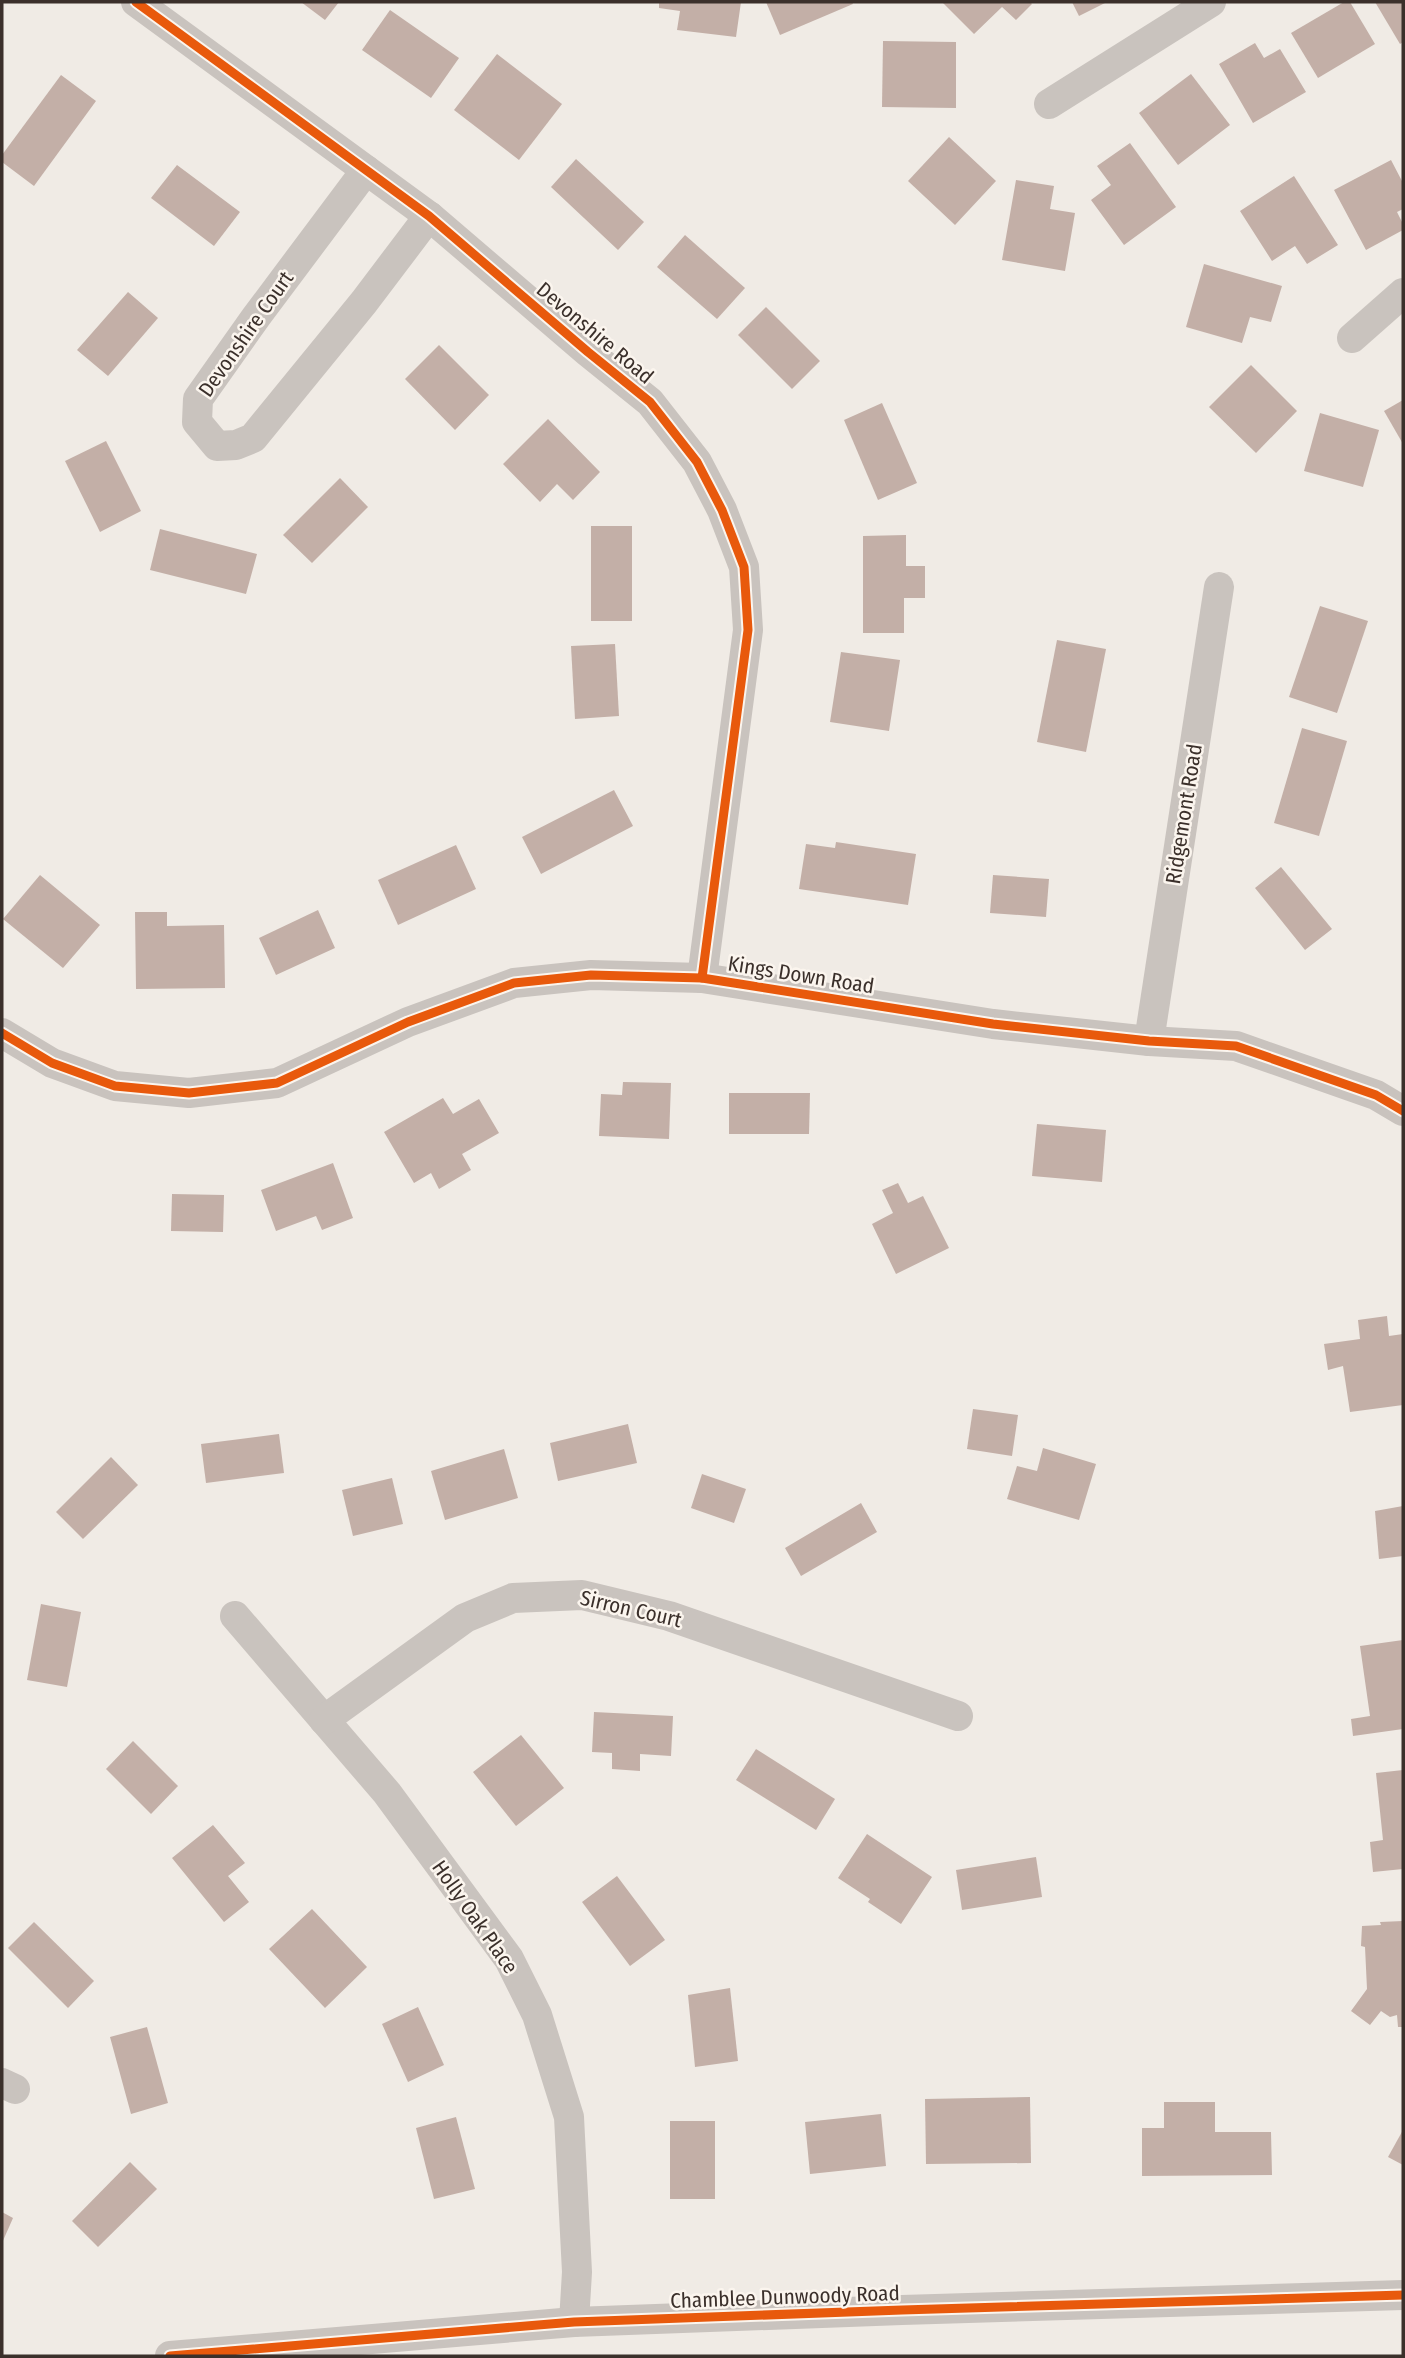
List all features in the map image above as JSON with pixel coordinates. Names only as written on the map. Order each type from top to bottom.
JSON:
[{"type":"street","name":"Devonshire Road","points":[[136,2],[429,216],[650,402],[696,462],[722,510],[744,567],[748,630],[702,978]]},
{"type":"street","points":[[1049,104],[1211,2]]},
{"type":"street","name":"Devonshire Court","points":[[366,170],[198,399],[197,422],[217,446],[236,445],[253,438],[364,302],[429,216]]},
{"type":"street","points":[[1352,338],[1403,293]]},
{"type":"street","name":"Ridgemont Road","points":[[1149,1041],[1219,587]]},
{"type":"street","name":"Kings Down Road","points":[[2,1033],[52,1063],[115,1086],[189,1093],[277,1083],[408,1022],[514,983],[591,975],[702,978],[993,1024],[1149,1041],[1236,1046],[1376,1095],[1403,1111]]},
{"type":"street","name":"Sirron Court","points":[[324,1720],[465,1618],[513,1598],[582,1595],[669,1616],[958,1716]]},
{"type":"street","name":"Holly Oak Place","points":[[234,1616],[387,1793],[509,1959],[537,2015],[569,2117],[576,2272],[574,2322]]},
{"type":"street","name":"Chamblee Dunwoody Road","points":[[170,2356],[574,2322],[1403,2295]]},
{"type":"building","points":[[301,2],[339,2],[325,20]]},
{"type":"building","points":[[659,2],[741,2],[736,37],[677,30],[680,11],[659,8]]},
{"type":"building","points":[[766,2],[852,2],[853,4],[780,35]]},
{"type":"building","points":[[942,2],[1032,4],[1016,20],[1002,7],[974,34]]},
{"type":"building","points":[[1072,2],[1107,2],[1079,16]]},
{"type":"building","points":[[1344,2],[1350,2],[1375,44],[1318,78],[1291,33]]},
{"type":"building","points":[[1375,2],[1403,2],[1403,42],[1400,44]]},
{"type":"building","points":[[390,10],[459,58],[431,98],[362,50]]},
{"type":"building","points":[[883,41],[956,42],[956,108],[882,107]]},
{"type":"building","points":[[1255,43],[1264,58],[1280,49],[1306,92],[1253,123],[1219,64]]},
{"type":"building","points":[[497,54],[562,104],[519,160],[454,110]]},
{"type":"building","points":[[1191,74],[1230,125],[1178,165],[1139,113]]},
{"type":"building","points":[[61,75],[96,101],[34,186],[2,162],[2,155]]},
{"type":"building","points":[[949,137],[996,181],[955,225],[908,181]]},
{"type":"building","points":[[1130,143],[1176,207],[1124,245],[1091,200],[1111,185],[1097,166]]},
{"type":"building","points":[[576,159],[644,222],[618,250],[551,187]]},
{"type":"building","points":[[1391,160],[1403,183],[1403,209],[1397,212],[1403,230],[1366,250],[1334,190]]},
{"type":"building","points":[[177,165],[240,212],[214,246],[151,198]]},
{"type":"building","points":[[1294,176],[1338,245],[1307,264],[1295,246],[1272,261],[1240,211]]},
{"type":"building","points":[[1016,180],[1054,186],[1050,209],[1075,213],[1065,271],[1002,260]]},
{"type":"building","points":[[685,235],[745,288],[717,319],[657,267]]},
{"type":"building","points":[[1204,264],[1282,286],[1271,322],[1250,317],[1242,343],[1186,327]]},
{"type":"building","points":[[128,292],[158,318],[108,376],[77,350]]},
{"type":"building","points":[[766,307],[820,361],[792,389],[738,335]]},
{"type":"building","points":[[439,345],[489,395],[455,430],[405,379]]},
{"type":"building","points":[[1251,365],[1297,411],[1256,453],[1209,407]]},
{"type":"building","points":[[1403,400],[1403,444],[1384,411]]},
{"type":"building","points":[[882,403],[917,483],[878,500],[844,420]]},
{"type":"building","points":[[1320,413],[1379,430],[1363,487],[1304,471]]},
{"type":"building","points":[[548,419],[600,472],[573,500],[557,484],[540,502],[503,464]]},
{"type":"building","points":[[106,441],[141,511],[100,532],[65,461]]},
{"type":"building","points":[[340,478],[368,507],[312,563],[283,535]]},
{"type":"building","points":[[591,526],[632,526],[632,621],[591,621]]},
{"type":"building","points":[[160,529],[257,554],[246,594],[150,570]]},
{"type":"building","points":[[906,535],[906,566],[925,566],[925,598],[904,598],[904,633],[863,633],[863,536]]},
{"type":"building","points":[[1320,606],[1368,621],[1337,713],[1289,697]]},
{"type":"building","points":[[1057,640],[1106,649],[1086,752],[1037,742]]},
{"type":"building","points":[[615,644],[619,716],[575,719],[571,646]]},
{"type":"building","points":[[841,652],[900,660],[889,731],[830,722]]},
{"type":"building","points":[[1302,728],[1347,741],[1319,836],[1274,823]]},
{"type":"building","points":[[614,790],[633,826],[541,874],[522,837]]},
{"type":"building","points":[[836,842],[916,854],[908,905],[799,889],[806,844],[835,848]]},
{"type":"building","points":[[456,845],[476,889],[398,925],[378,880]]},
{"type":"building","points":[[1281,867],[1332,929],[1305,950],[1255,888]]},
{"type":"building","points":[[40,875],[100,925],[63,968],[3,919]]},
{"type":"building","points":[[993,875],[1049,879],[1046,917],[990,913]]},
{"type":"building","points":[[318,910],[335,948],[276,975],[259,938]]},
{"type":"building","points":[[135,912],[167,912],[167,926],[224,925],[225,988],[136,989]]},
{"type":"building","points":[[623,1082],[671,1083],[669,1139],[599,1136],[601,1094],[622,1095]]},
{"type":"building","points":[[729,1093],[810,1093],[809,1134],[729,1134]]},
{"type":"building","points":[[443,1098],[453,1114],[479,1099],[499,1133],[462,1154],[471,1170],[439,1189],[431,1173],[414,1183],[384,1132]]},
{"type":"building","points":[[1037,1124],[1106,1130],[1102,1182],[1032,1176]]},
{"type":"building","points":[[333,1163],[353,1218],[322,1230],[316,1216],[276,1231],[261,1190]]},
{"type":"building","points":[[898,1183],[908,1203],[923,1196],[949,1248],[896,1274],[872,1224],[893,1213],[882,1190]]},
{"type":"building","points":[[172,1194],[224,1195],[223,1232],[171,1231]]},
{"type":"building","points":[[1387,1316],[1389,1336],[1403,1334],[1403,1405],[1350,1412],[1343,1366],[1328,1370],[1324,1344],[1360,1339],[1358,1320]]},
{"type":"building","points":[[973,1409],[1018,1415],[1012,1456],[967,1449]]},
{"type":"building","points":[[628,1424],[637,1463],[558,1481],[550,1443]]},
{"type":"building","points":[[279,1434],[284,1473],[206,1483],[201,1444]]},
{"type":"building","points":[[1043,1448],[1096,1464],[1079,1520],[1007,1499],[1017,1466],[1037,1471]]},
{"type":"building","points":[[504,1449],[518,1498],[445,1520],[431,1471]]},
{"type":"building","points":[[111,1457],[138,1485],[83,1539],[56,1512]]},
{"type":"building","points":[[702,1474],[746,1489],[734,1523],[691,1508]]},
{"type":"building","points":[[392,1478],[403,1524],[353,1536],[342,1490]]},
{"type":"building","points":[[861,1503],[877,1532],[801,1576],[785,1548]]},
{"type":"building","points":[[1403,1506],[1403,1556],[1379,1559],[1375,1511]]},
{"type":"building","points":[[41,1604],[81,1612],[67,1687],[27,1680]]},
{"type":"building","points":[[1403,1640],[1403,1729],[1353,1736],[1351,1719],[1370,1716],[1360,1646]]},
{"type":"building","points":[[594,1712],[673,1716],[671,1756],[640,1754],[640,1771],[612,1769],[612,1753],[592,1752]]},
{"type":"building","points":[[521,1735],[564,1788],[516,1826],[473,1772]]},
{"type":"building","points":[[133,1741],[178,1786],[151,1814],[106,1769]]},
{"type":"building","points":[[756,1749],[835,1799],[816,1830],[736,1780]]},
{"type":"building","points":[[1403,1770],[1403,1869],[1373,1872],[1370,1842],[1383,1840],[1376,1773]]},
{"type":"building","points":[[213,1825],[245,1863],[228,1876],[249,1902],[224,1922],[172,1858]]},
{"type":"building","points":[[867,1834],[932,1877],[901,1924],[838,1878]]},
{"type":"building","points":[[1036,1857],[1042,1897],[962,1910],[956,1870]]},
{"type":"building","points":[[617,1876],[665,1940],[630,1966],[582,1902]]},
{"type":"building","points":[[312,1909],[367,1967],[325,2008],[269,1949]]},
{"type":"building","points":[[1403,1921],[1403,2027],[1398,2027],[1397,2015],[1390,2017],[1381,2011],[1370,2025],[1351,2011],[1367,1989],[1365,1947],[1361,1946],[1362,1926]]},
{"type":"building","points":[[34,1922],[94,1981],[68,2008],[8,1948]]},
{"type":"building","points":[[730,1988],[738,2061],[695,2067],[688,1995]]},
{"type":"building","points":[[418,2007],[444,2065],[408,2082],[382,2024]]},
{"type":"building","points":[[147,2027],[168,2103],[131,2114],[110,2037]]},
{"type":"building","points":[[1030,2097],[1031,2163],[926,2164],[925,2099]]},
{"type":"building","points":[[1164,2102],[1215,2102],[1215,2132],[1271,2132],[1272,2175],[1142,2176],[1142,2128],[1164,2128]]},
{"type":"building","points":[[881,2114],[886,2166],[810,2174],[805,2122]]},
{"type":"building","points":[[456,2117],[475,2189],[434,2199],[416,2128]]},
{"type":"building","points":[[670,2121],[715,2121],[715,2199],[670,2199]]},
{"type":"building","points":[[1403,2130],[1403,2165],[1388,2157]]},
{"type":"building","points":[[130,2162],[157,2189],[98,2247],[72,2221]]},
{"type":"building","points":[[2,2212],[13,2218],[2,2243]]},
{"type":"cycle path","points":[[136,2],[429,216],[650,402],[697,462],[722,510],[744,567],[748,630],[702,978]]},
{"type":"cycle path","points":[[2,1033],[52,1063],[115,1086],[189,1093],[277,1083],[408,1022],[514,983],[591,975],[702,978],[993,1024],[1149,1041],[1236,1046],[1376,1095],[1403,1111]]},
{"type":"cycle path","points":[[170,2356],[574,2322],[1403,2295]]}]
